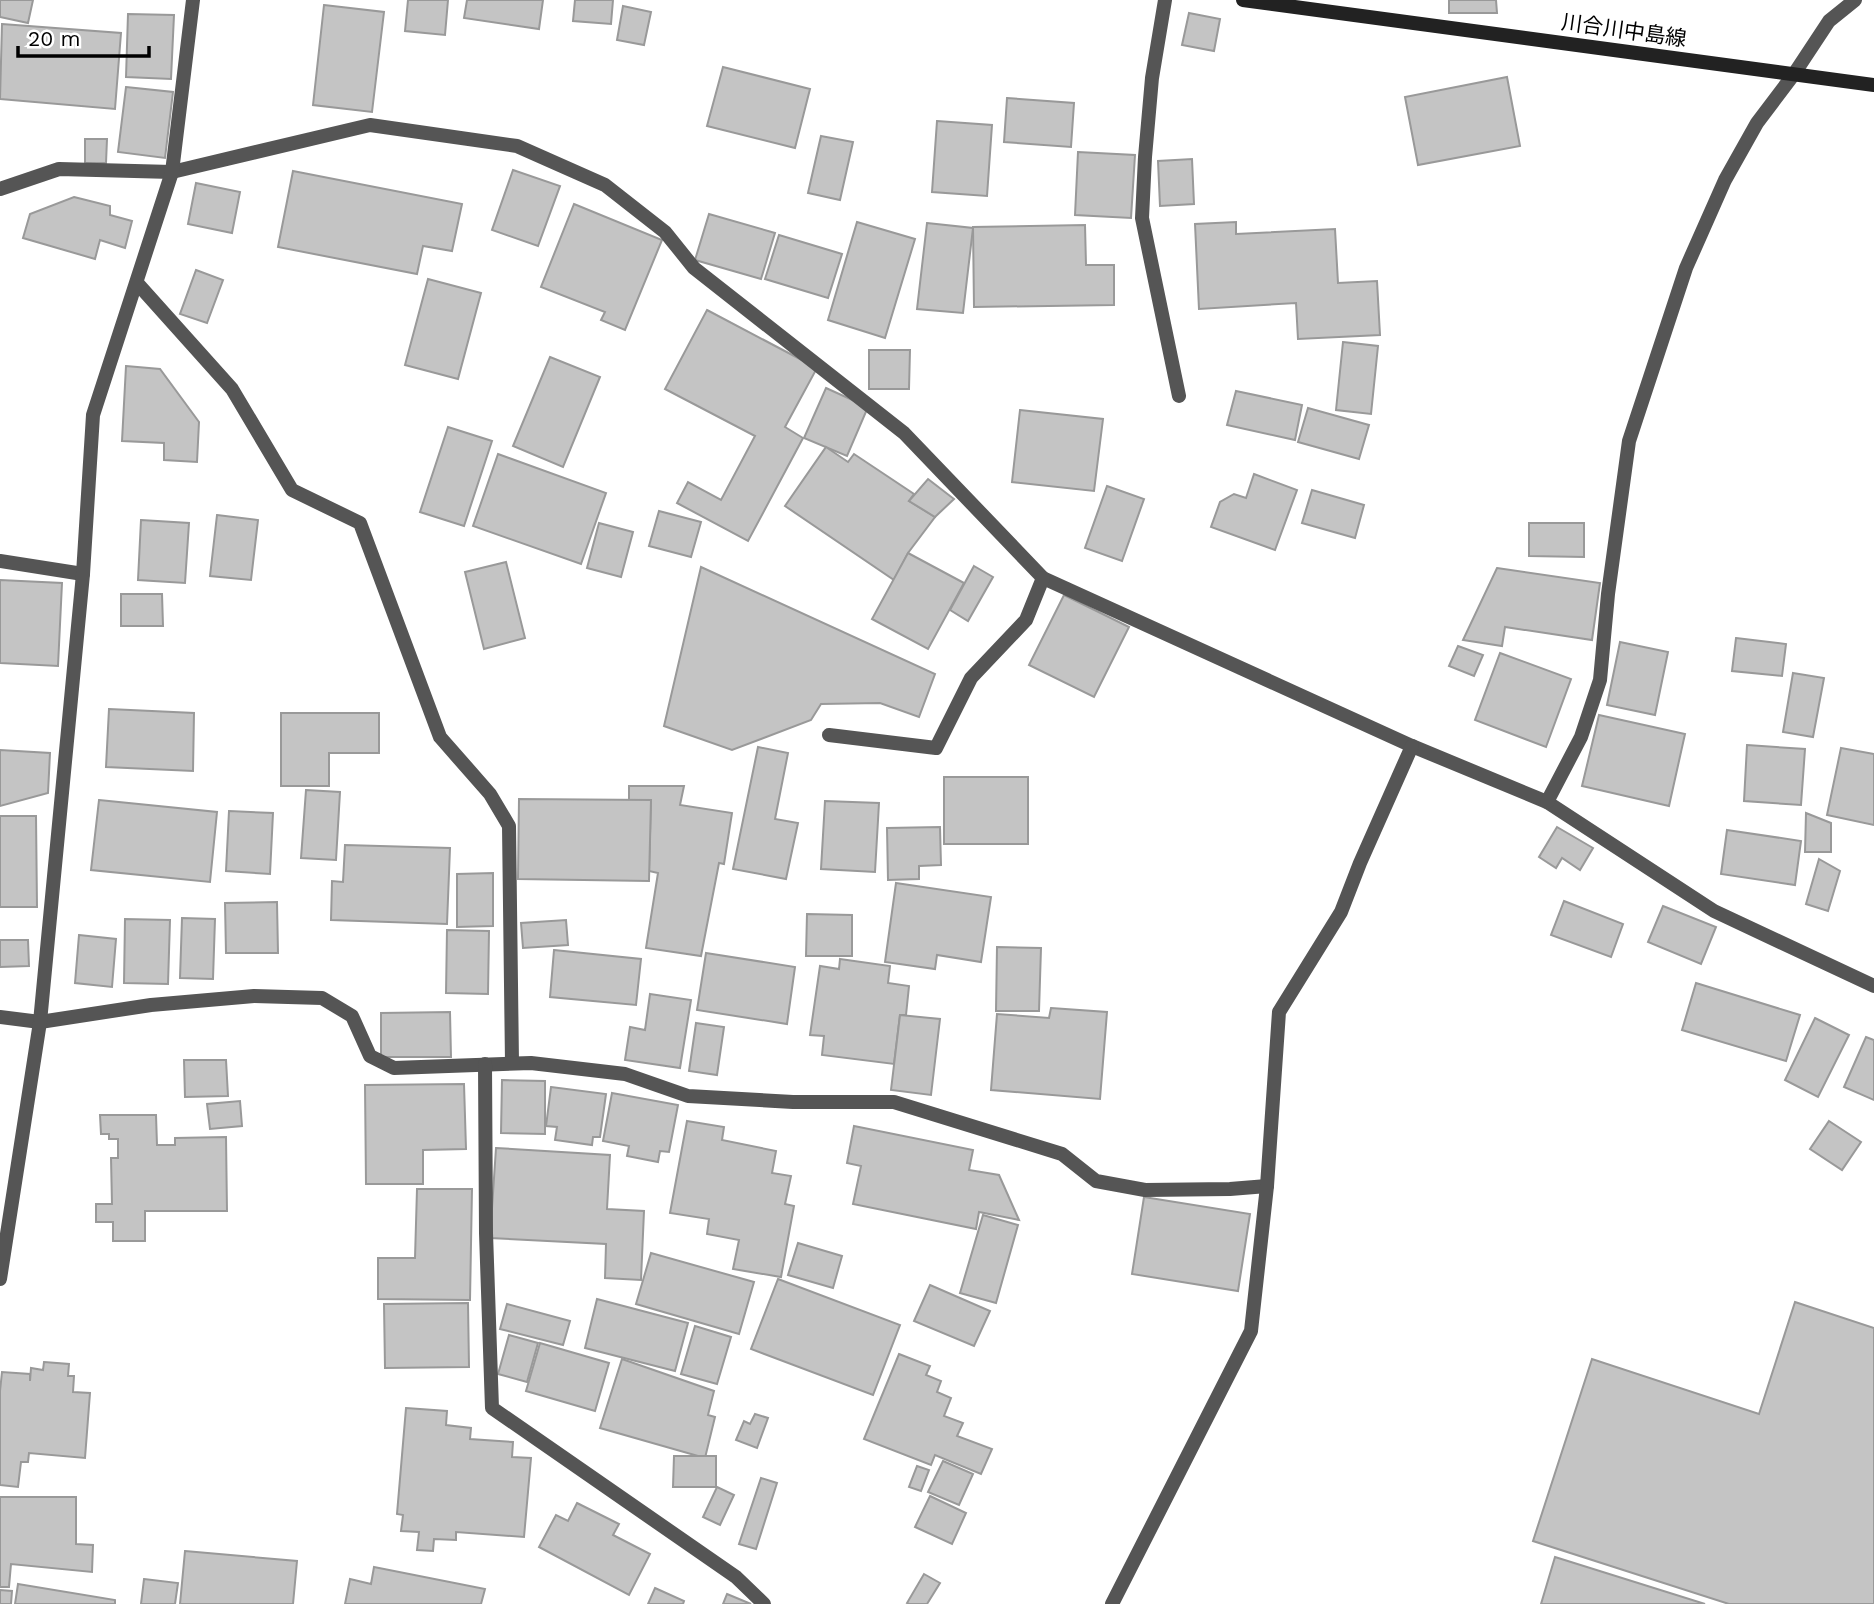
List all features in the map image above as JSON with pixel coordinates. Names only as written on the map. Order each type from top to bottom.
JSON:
[{"type":"main road","name":"川合川中島線","points":[[1242,0],[1874,85]]},
{"type":"street","points":[[0,1279],[40,1022],[83,574],[93,415],[172,172],[193,0]]},
{"type":"street","points":[[1165,0],[1152,78],[1142,218],[1180,396]]},
{"type":"street","points":[[1547,803],[1581,737],[1600,680],[1608,594],[1629,441],[1686,268],[1725,180],[1757,123],[1829,21],[1855,0]]},
{"type":"street","points":[[0,189],[59,169],[172,172],[370,125],[517,146],[604,186],[665,232],[694,268],[904,433],[1043,578],[1412,746],[1547,803],[1714,911],[1874,986]]},
{"type":"street","points":[[137,283],[232,389],[292,490],[360,523],[440,737],[490,794],[509,826],[512,1063]]},
{"type":"street","points":[[0,561],[83,574]]},
{"type":"street","points":[[829,735],[936,748],[971,678],[1026,620],[1043,578]]},
{"type":"street","points":[[1112,1604],[1251,1331],[1267,1186],[1279,1012],[1341,912],[1412,746]]},
{"type":"street","points":[[0,1017],[40,1022],[151,1006],[254,996],[322,998],[352,1016],[370,1056],[394,1068],[531,1063],[625,1074],[688,1096],[793,1102],[894,1102],[1062,1154],[1096,1181],[1144,1190],[1267,1186]]},
{"type":"street","points":[[485,1064],[486,1233],[492,1409],[736,1577],[764,1604]]},
{"type":"building","points":[[0,0],[33,0],[28,23],[0,17]]},
{"type":"building","points":[[408,0],[448,0],[445,35],[405,31]]},
{"type":"building","points":[[467,0],[543,0],[539,29],[464,18]]},
{"type":"building","points":[[575,0],[613,0],[611,24],[573,21]]},
{"type":"building","points":[[1449,0],[1496,0],[1497,13],[1449,13]]},
{"type":"building","points":[[324,5],[384,12],[372,112],[313,105]]},
{"type":"building","points":[[623,6],[651,12],[644,45],[617,40]]},
{"type":"building","points":[[1189,13],[1220,19],[1214,51],[1182,45]]},
{"type":"building","points":[[128,14],[174,15],[171,79],[126,77]]},
{"type":"building","points":[[2,24],[121,33],[115,109],[0,99]]},
{"type":"building","points":[[723,67],[810,89],[795,148],[707,126]]},
{"type":"building","points":[[1507,77],[1520,146],[1418,165],[1405,97]]},
{"type":"building","points":[[126,87],[173,92],[165,158],[118,152]]},
{"type":"building","points":[[1007,98],[1074,103],[1071,147],[1004,142]]},
{"type":"building","points":[[937,121],[992,125],[987,196],[932,192]]},
{"type":"building","points":[[821,136],[853,142],[840,200],[808,193]]},
{"type":"building","points":[[85,139],[107,139],[106,163],[85,163]]},
{"type":"building","points":[[1078,152],[1135,155],[1131,218],[1075,215]]},
{"type":"building","points":[[1192,159],[1194,204],[1160,206],[1158,161]]},
{"type":"building","points":[[513,170],[560,186],[538,246],[492,230]]},
{"type":"building","points":[[293,171],[462,204],[452,251],[423,246],[417,274],[278,247]]},
{"type":"building","points":[[196,183],[240,192],[232,233],[188,224]]},
{"type":"building","points":[[74,197],[110,206],[110,215],[132,221],[125,248],[100,240],[95,259],[23,238],[30,214]]},
{"type":"building","points":[[574,204],[662,240],[625,330],[601,320],[605,312],[541,287]]},
{"type":"building","points":[[709,214],[775,233],[761,279],[695,260]]},
{"type":"building","points":[[857,222],[915,239],[885,338],[828,320]]},
{"type":"building","points":[[1236,222],[1236,234],[1335,229],[1338,283],[1377,281],[1380,335],[1298,339],[1296,303],[1199,309],[1195,224]]},
{"type":"building","points":[[927,223],[973,228],[963,313],[917,309]]},
{"type":"building","points":[[1085,225],[1086,265],[1114,265],[1114,305],[974,307],[973,227]]},
{"type":"building","points":[[779,235],[842,254],[828,298],[765,279]]},
{"type":"building","points":[[196,270],[223,280],[207,323],[180,314]]},
{"type":"building","points":[[428,279],[481,293],[458,379],[405,365]]},
{"type":"building","points":[[707,310],[817,368],[785,427],[803,438],[748,541],[677,503],[688,482],[721,500],[755,436],[665,389]]},
{"type":"building","points":[[1343,342],[1378,346],[1371,414],[1336,410]]},
{"type":"building","points":[[869,350],[910,350],[909,389],[869,389]]},
{"type":"building","points":[[550,357],[600,377],[563,467],[513,446]]},
{"type":"building","points":[[126,366],[160,369],[199,422],[197,462],[164,460],[164,443],[122,441]]},
{"type":"building","points":[[826,388],[868,407],[847,456],[804,438]]},
{"type":"building","points":[[1236,391],[1302,405],[1295,440],[1227,425]]},
{"type":"building","points":[[1308,408],[1369,425],[1359,459],[1298,442]]},
{"type":"building","points":[[1020,410],[1103,419],[1094,491],[1012,482]]},
{"type":"building","points":[[448,427],[492,441],[464,526],[420,512]]},
{"type":"building","points":[[826,447],[848,462],[854,454],[914,494],[909,501],[935,517],[908,553],[894,580],[785,506]]},
{"type":"building","points":[[498,454],[606,493],[581,564],[473,526]]},
{"type":"building","points":[[1254,474],[1297,490],[1275,550],[1211,527],[1220,502],[1234,494],[1246,498]]},
{"type":"building","points":[[928,479],[954,499],[935,517],[909,501]]},
{"type":"building","points":[[1107,486],[1144,499],[1122,561],[1085,548]]},
{"type":"building","points":[[1312,490],[1364,505],[1355,538],[1302,523]]},
{"type":"building","points":[[659,511],[701,522],[691,557],[649,546]]},
{"type":"building","points":[[217,515],[258,520],[251,580],[210,576]]},
{"type":"building","points":[[141,520],[189,523],[185,583],[138,580]]},
{"type":"building","points":[[599,523],[633,532],[621,577],[587,568]]},
{"type":"building","points":[[1529,523],[1584,523],[1584,557],[1529,556]]},
{"type":"building","points":[[908,553],[964,583],[928,649],[872,619]]},
{"type":"building","points":[[506,562],[525,638],[484,649],[465,572]]},
{"type":"building","points":[[974,566],[993,577],[968,621],[950,610]]},
{"type":"building","points":[[701,567],[935,674],[919,717],[880,703],[821,704],[811,720],[732,750],[664,726]]},
{"type":"building","points":[[1497,568],[1600,583],[1592,640],[1505,627],[1502,646],[1463,640]]},
{"type":"building","points":[[0,580],[62,583],[58,666],[0,663]]},
{"type":"building","points":[[121,594],[162,594],[163,626],[121,626]]},
{"type":"building","points":[[1064,595],[1129,627],[1094,697],[1029,665]]},
{"type":"building","points":[[1736,638],[1786,644],[1782,676],[1732,671]]},
{"type":"building","points":[[1620,642],[1668,652],[1655,715],[1607,705]]},
{"type":"building","points":[[1458,646],[1483,655],[1474,676],[1449,666]]},
{"type":"building","points":[[1500,653],[1571,679],[1546,747],[1475,720]]},
{"type":"building","points":[[1793,673],[1824,678],[1813,737],[1783,732]]},
{"type":"building","points":[[109,709],[194,713],[193,771],[106,767]]},
{"type":"building","points":[[281,713],[379,713],[379,753],[329,753],[329,786],[281,786]]},
{"type":"building","points":[[1599,715],[1685,734],[1669,806],[1582,786]]},
{"type":"building","points":[[1747,745],[1805,749],[1801,805],[1744,801]]},
{"type":"building","points":[[758,747],[788,753],[775,819],[798,823],[786,879],[733,869]]},
{"type":"building","points":[[1841,748],[1874,754],[1874,825],[1827,815]]},
{"type":"building","points":[[0,750],[50,753],[48,793],[0,806]]},
{"type":"building","points":[[944,777],[1028,777],[1028,844],[944,844]]},
{"type":"building","points":[[629,786],[684,786],[680,805],[732,813],[724,864],[719,863],[701,956],[646,948],[658,873],[649,871],[651,800],[629,800]]},
{"type":"building","points":[[306,790],[340,792],[336,860],[301,858]]},
{"type":"building","points":[[519,799],[651,800],[649,881],[518,879]]},
{"type":"building","points":[[99,800],[217,812],[210,882],[91,870]]},
{"type":"building","points":[[825,801],[879,803],[875,872],[821,869]]},
{"type":"building","points":[[229,811],[273,813],[270,874],[226,871]]},
{"type":"building","points":[[1806,813],[1831,823],[1831,852],[1805,852]]},
{"type":"building","points":[[0,816],[36,816],[37,907],[0,907]]},
{"type":"building","points":[[940,827],[941,865],[919,866],[919,879],[888,880],[887,828]]},
{"type":"building","points":[[1557,827],[1593,848],[1580,870],[1562,858],[1556,868],[1539,857]]},
{"type":"building","points":[[1727,830],[1801,841],[1795,885],[1721,874]]},
{"type":"building","points":[[345,845],[450,848],[447,924],[331,920],[332,881],[343,882]]},
{"type":"building","points":[[1819,859],[1840,871],[1828,911],[1806,904]]},
{"type":"building","points":[[493,873],[493,926],[457,927],[457,874]]},
{"type":"building","points":[[896,883],[991,897],[981,962],[937,955],[935,969],[885,962]]},
{"type":"building","points":[[1564,901],[1623,924],[1611,957],[1551,935]]},
{"type":"building","points":[[277,902],[278,953],[226,953],[225,903]]},
{"type":"building","points":[[1663,906],[1716,927],[1701,964],[1648,942]]},
{"type":"building","points":[[807,914],[852,915],[852,956],[806,956]]},
{"type":"building","points":[[182,918],[215,919],[213,979],[180,978]]},
{"type":"building","points":[[125,919],[170,920],[168,984],[124,983]]},
{"type":"building","points":[[566,920],[568,945],[523,948],[521,923]]},
{"type":"building","points":[[447,930],[489,931],[488,994],[446,993]]},
{"type":"building","points":[[79,935],[116,939],[112,987],[75,983]]},
{"type":"building","points":[[0,940],[28,940],[29,966],[0,967]]},
{"type":"building","points":[[997,947],[1041,948],[1039,1011],[996,1011]]},
{"type":"building","points":[[554,950],[641,959],[636,1005],[550,997]]},
{"type":"building","points":[[706,953],[795,967],[787,1024],[697,1010]]},
{"type":"building","points":[[840,959],[890,966],[888,983],[909,986],[906,1015],[900,1015],[894,1064],[822,1055],[824,1036],[810,1035],[820,966],[839,969]]},
{"type":"building","points":[[1696,983],[1800,1015],[1786,1061],[1682,1030]]},
{"type":"building","points":[[650,994],[691,1000],[680,1068],[625,1060],[630,1027],[645,1030]]},
{"type":"building","points":[[1051,1008],[1107,1012],[1100,1099],[991,1090],[997,1014],[1049,1018]]},
{"type":"building","points":[[450,1012],[451,1057],[381,1057],[381,1013]]},
{"type":"building","points":[[900,1015],[940,1019],[931,1095],[891,1090]]},
{"type":"building","points":[[1815,1018],[1849,1035],[1818,1097],[1785,1080]]},
{"type":"building","points":[[696,1023],[724,1027],[717,1075],[689,1071]]},
{"type":"building","points":[[1866,1037],[1874,1040],[1874,1100],[1844,1087]]},
{"type":"building","points":[[184,1060],[226,1060],[228,1096],[185,1097]]},
{"type":"building","points":[[502,1080],[545,1081],[545,1134],[501,1133]]},
{"type":"building","points":[[464,1084],[466,1149],[423,1150],[423,1184],[366,1184],[365,1085]]},
{"type":"building","points":[[551,1087],[606,1094],[600,1137],[593,1137],[592,1145],[555,1140],[557,1127],[546,1126]]},
{"type":"building","points":[[612,1093],[678,1105],[669,1152],[660,1151],[658,1162],[627,1156],[629,1146],[603,1141]]},
{"type":"building","points":[[240,1101],[242,1126],[210,1129],[207,1104]]},
{"type":"building","points":[[100,1115],[156,1115],[157,1145],[175,1145],[175,1138],[226,1137],[227,1211],[145,1211],[145,1241],[113,1241],[113,1222],[96,1222],[96,1204],[112,1204],[111,1158],[118,1158],[118,1139],[109,1139],[109,1134],[101,1134]]},
{"type":"building","points":[[687,1121],[724,1127],[722,1140],[776,1151],[772,1173],[791,1176],[785,1204],[794,1206],[781,1277],[733,1269],[739,1240],[707,1234],[709,1219],[670,1213]]},
{"type":"building","points":[[1829,1121],[1861,1142],[1842,1170],[1810,1149]]},
{"type":"building","points":[[854,1126],[973,1150],[969,1170],[999,1175],[1019,1220],[979,1212],[976,1229],[853,1204],[861,1166],[847,1163]]},
{"type":"building","points":[[496,1148],[610,1155],[607,1209],[644,1211],[641,1280],[605,1278],[606,1244],[490,1238]]},
{"type":"building","points":[[417,1189],[472,1189],[470,1300],[378,1299],[378,1258],[415,1258]]},
{"type":"building","points":[[1144,1197],[1250,1214],[1238,1291],[1132,1274]]},
{"type":"building","points":[[983,1215],[1018,1225],[996,1303],[960,1293]]},
{"type":"building","points":[[798,1243],[842,1256],[833,1288],[788,1275]]},
{"type":"building","points":[[651,1253],[754,1282],[739,1334],[636,1304]]},
{"type":"building","points":[[778,1279],[900,1325],[873,1395],[751,1349]]},
{"type":"building","points":[[930,1285],[990,1311],[974,1346],[914,1321]]},
{"type":"building","points":[[597,1299],[688,1323],[675,1371],[585,1348]]},
{"type":"building","points":[[1795,1302],[1874,1328],[1874,1604],[1729,1604],[1533,1541],[1592,1359],[1759,1414]]},
{"type":"building","points":[[468,1303],[469,1367],[385,1368],[384,1304]]},
{"type":"building","points":[[507,1304],[570,1321],[563,1345],[500,1329]]},
{"type":"building","points":[[695,1326],[731,1337],[717,1384],[681,1374]]},
{"type":"building","points":[[509,1335],[538,1343],[527,1382],[498,1374]]},
{"type":"building","points":[[540,1343],[609,1363],[595,1411],[526,1391]]},
{"type":"building","points":[[899,1354],[930,1366],[926,1375],[941,1381],[937,1392],[951,1398],[944,1416],[963,1423],[957,1436],[992,1449],[981,1474],[935,1455],[931,1465],[864,1439]]},
{"type":"building","points":[[622,1359],[714,1391],[708,1415],[715,1417],[705,1458],[600,1428]]},
{"type":"building","points":[[44,1362],[69,1364],[68,1376],[74,1376],[73,1392],[90,1393],[85,1458],[29,1453],[28,1462],[21,1462],[18,1487],[0,1485],[2,1372],[30,1374],[30,1381],[31,1368],[43,1370]]},
{"type":"building","points":[[406,1408],[447,1411],[446,1425],[471,1428],[470,1439],[513,1442],[512,1457],[531,1458],[524,1537],[456,1532],[456,1540],[434,1539],[433,1551],[417,1550],[419,1532],[401,1531],[403,1515],[397,1514]]},
{"type":"building","points":[[755,1414],[768,1418],[757,1448],[736,1440],[744,1421],[750,1424]]},
{"type":"building","points":[[674,1456],[716,1456],[716,1487],[673,1487]]},
{"type":"building","points":[[943,1461],[973,1474],[959,1505],[928,1492]]},
{"type":"building","points":[[917,1466],[929,1470],[921,1491],[909,1487]]},
{"type":"building","points":[[761,1478],[777,1483],[756,1549],[739,1544]]},
{"type":"building","points":[[717,1487],[734,1495],[720,1525],[703,1517]]},
{"type":"building","points":[[930,1496],[966,1513],[952,1544],[915,1527]]},
{"type":"building","points":[[0,1497],[76,1497],[76,1544],[93,1545],[92,1572],[11,1564],[9,1587],[0,1587]]},
{"type":"building","points":[[577,1503],[619,1524],[613,1535],[650,1554],[629,1595],[539,1547],[556,1515],[568,1521]]},
{"type":"building","points":[[185,1551],[297,1561],[293,1604],[180,1604]]},
{"type":"building","points":[[1555,1557],[1705,1604],[1541,1604]]},
{"type":"building","points":[[374,1567],[485,1589],[481,1604],[345,1604],[350,1579],[371,1584]]},
{"type":"building","points":[[924,1574],[940,1583],[927,1604],[907,1603]]},
{"type":"building","points":[[144,1579],[178,1583],[175,1604],[141,1604]]},
{"type":"building","points":[[18,1584],[115,1600],[115,1604],[15,1604]]},
{"type":"building","points":[[655,1588],[684,1601],[683,1604],[648,1604]]},
{"type":"building","points":[[0,1590],[12,1591],[11,1604],[0,1604]]},
{"type":"building","points":[[727,1594],[751,1604],[723,1604]]}]
